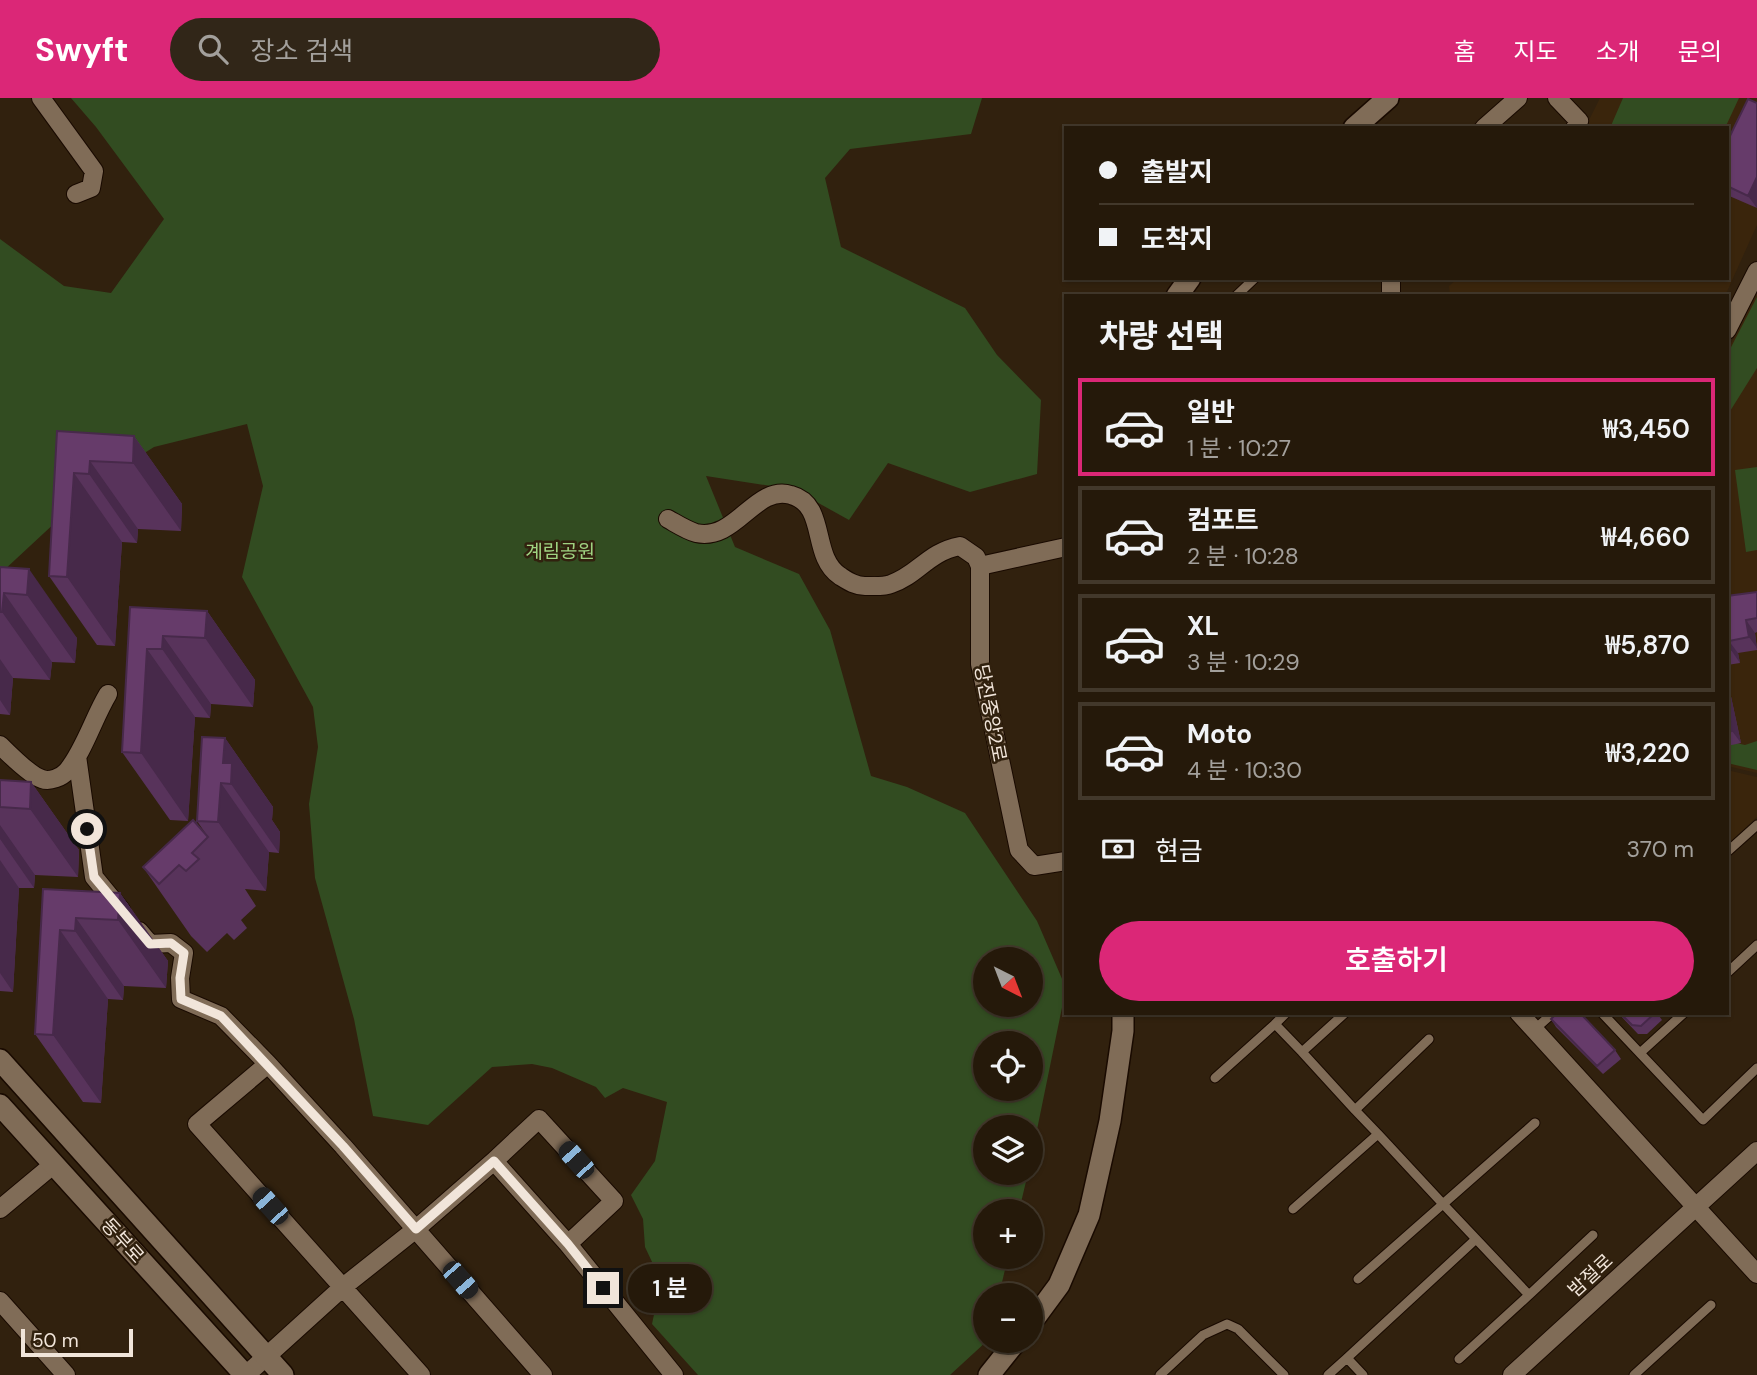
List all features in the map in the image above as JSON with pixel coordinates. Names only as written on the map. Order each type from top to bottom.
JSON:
[{"type":"street","points":[[41,98],[94,171],[92,188],[76,194]]},
{"type":"street","points":[[1356,126],[1388,98]]},
{"type":"street","points":[[1486,126],[1518,98]]},
{"type":"street","points":[[1558,98],[1579,121],[1576,126]]},
{"type":"street","points":[[1729,326],[1757,271]]},
{"type":"street","points":[[668,519],[700,534],[738,521],[762,499],[775,494],[789,494],[805,502],[817,526],[824,559],[836,573],[861,586],[891,584],[945,549],[960,546],[976,557],[980,566],[1064,547]]},
{"type":"street","name":"당진중앙2로","points":[[980,566],[980,664],[1019,850],[1034,866],[1064,861]]},
{"type":"street","points":[[0,745],[11,757],[42,779],[54,779],[66,773],[77,756],[108,694]]},
{"type":"street","points":[[77,756],[94,877],[150,944],[171,943],[184,953],[180,978],[181,999],[221,1016],[268,1064],[543,1375]]},
{"type":"street","points":[[1043,1307],[1059,1285],[1089,1215],[1110,1121],[1123,1015]]},
{"type":"street","points":[[1521,1015],[1757,1274]]},
{"type":"street","points":[[0,1060],[283,1375]]},
{"type":"street","points":[[268,1064],[197,1124],[421,1375]]},
{"type":"street","name":"동부로","points":[[0,1105],[246,1375]]},
{"type":"street","points":[[246,1375],[343,1287],[416,1229],[539,1119],[614,1201],[568,1244]]},
{"type":"street","name":"밤절로","points":[[1512,1375],[1757,1151]]},
{"type":"street","points":[[494,1161],[568,1244],[674,1375]]},
{"type":"street","points":[[0,1209],[54,1164]]},
{"type":"street","points":[[0,1301],[66,1375]]},
{"type":"street","points":[[989,1375],[1007,1353]]},
{"type":"lane","points":[[1238,294],[1253,280]]},
{"type":"lane","points":[[1729,850],[1757,825]]},
{"type":"lane","points":[[1729,971],[1757,945]]},
{"type":"lane","points":[[1215,1078],[1284,1015]]},
{"type":"lane","points":[[1302,1052],[1343,1015]]},
{"type":"lane","points":[[1534,1030],[1551,1015]]},
{"type":"lane","points":[[1604,1015],[1703,1120],[1757,1068]]},
{"type":"lane","points":[[1640,1054],[1682,1015]]},
{"type":"lane","points":[[1275,1024],[1529,1295]]},
{"type":"lane","points":[[1355,1110],[1429,1039]]},
{"type":"lane","points":[[1358,1279],[1535,1123]]},
{"type":"lane","points":[[1293,1209],[1378,1134]]},
{"type":"lane","points":[[1459,1359],[1593,1235]]},
{"type":"lane","points":[[1328,1375],[1476,1239]]},
{"type":"lane","points":[[1634,1375],[1712,1305]]},
{"type":"lane","points":[[1160,1375],[1203,1335],[1227,1324],[1238,1329],[1284,1375]]},
{"type":"lane","points":[[1347,1357],[1363,1375]]},
{"type":"shaded area","points":[[1600,98],[1757,98],[1757,225],[1726,294],[1450,294],[1449,286],[1456,280],[1729,280],[1729,126],[1586,126]]},
{"type":"shaded area","points":[[1757,293],[1757,773],[1729,766],[1729,347]]},
{"type":"shaded area","points":[[1729,770],[1757,777],[1757,817],[1729,843]]},
{"type":"green space","name":"계림공원","points":[[71,98],[982,98],[971,134],[850,149],[825,178],[841,247],[965,308],[997,355],[1041,400],[1037,474],[970,492],[888,463],[849,520],[804,495],[771,486],[706,476],[735,547],[799,574],[830,630],[871,776],[907,787],[965,813],[1037,921],[1064,983],[1064,998],[1043,1100],[1043,1031],[973,1031],[973,1101],[1043,1101],[1040,1115],[973,1115],[973,1185],[1025,1185],[1022,1199],[973,1199],[973,1269],[1005,1269],[1002,1283],[973,1283],[974,1353],[950,1375],[698,1375],[652,1324],[661,1281],[645,1247],[643,1219],[631,1195],[655,1161],[667,1102],[623,1088],[605,1098],[596,1087],[552,1068],[532,1064],[492,1067],[428,1125],[373,1116],[354,1019],[315,878],[309,804],[318,747],[313,707],[242,577],[263,486],[247,424],[154,447],[100,481],[0,572],[0,239],[64,286],[111,293],[164,219],[96,127]]},
{"type":"green space","points":[[1623,98],[1739,98],[1726,126],[1611,126]]},
{"type":"green space","points":[[1757,297],[1757,368],[1729,413],[1729,351]]},
{"type":"green space","points":[[1757,467],[1757,550],[1746,552],[1735,470]]},
{"type":"green space","points":[[1729,741],[1745,745],[1757,741],[1757,770],[1729,763]]},
{"type":"building","points":[[1748,99],[1757,103],[1757,177],[1748,196],[1729,187],[1729,138]]},
{"type":"building","points":[[57,431],[134,436],[133,463],[90,461],[89,474],[74,473],[67,577],[49,576]]},
{"type":"building","points":[[0,567],[29,569],[27,595],[4,593],[2,612],[0,612]]},
{"type":"building","points":[[1757,592],[1757,618],[1746,620],[1749,637],[1729,641],[1729,596]]},
{"type":"building","points":[[130,607],[207,611],[205,638],[163,636],[162,649],[147,649],[141,753],[122,752]]},
{"type":"building","points":[[202,737],[225,738],[223,763],[232,763],[231,784],[221,783],[218,822],[197,821]]},
{"type":"building","points":[[0,780],[31,782],[30,809],[0,807]]},
{"type":"building","points":[[193,820],[208,837],[192,853],[199,859],[186,871],[179,865],[159,884],[143,867]]},
{"type":"building","points":[[43,889],[120,893],[118,920],[76,918],[75,931],[60,930],[53,1035],[35,1034]]},
{"type":"building","points":[[1555,1015],[1582,1015],[1615,1050],[1597,1066],[1551,1019]]},
{"type":"building","points":[[1622,1015],[1653,1015],[1641,1026],[1632,1025]]},
{"type":"route","points":[[87,829],[94,877],[150,944],[171,943],[184,953],[180,978],[181,999],[221,1016],[268,1064],[416,1229],[494,1161],[603,1288]]}]
